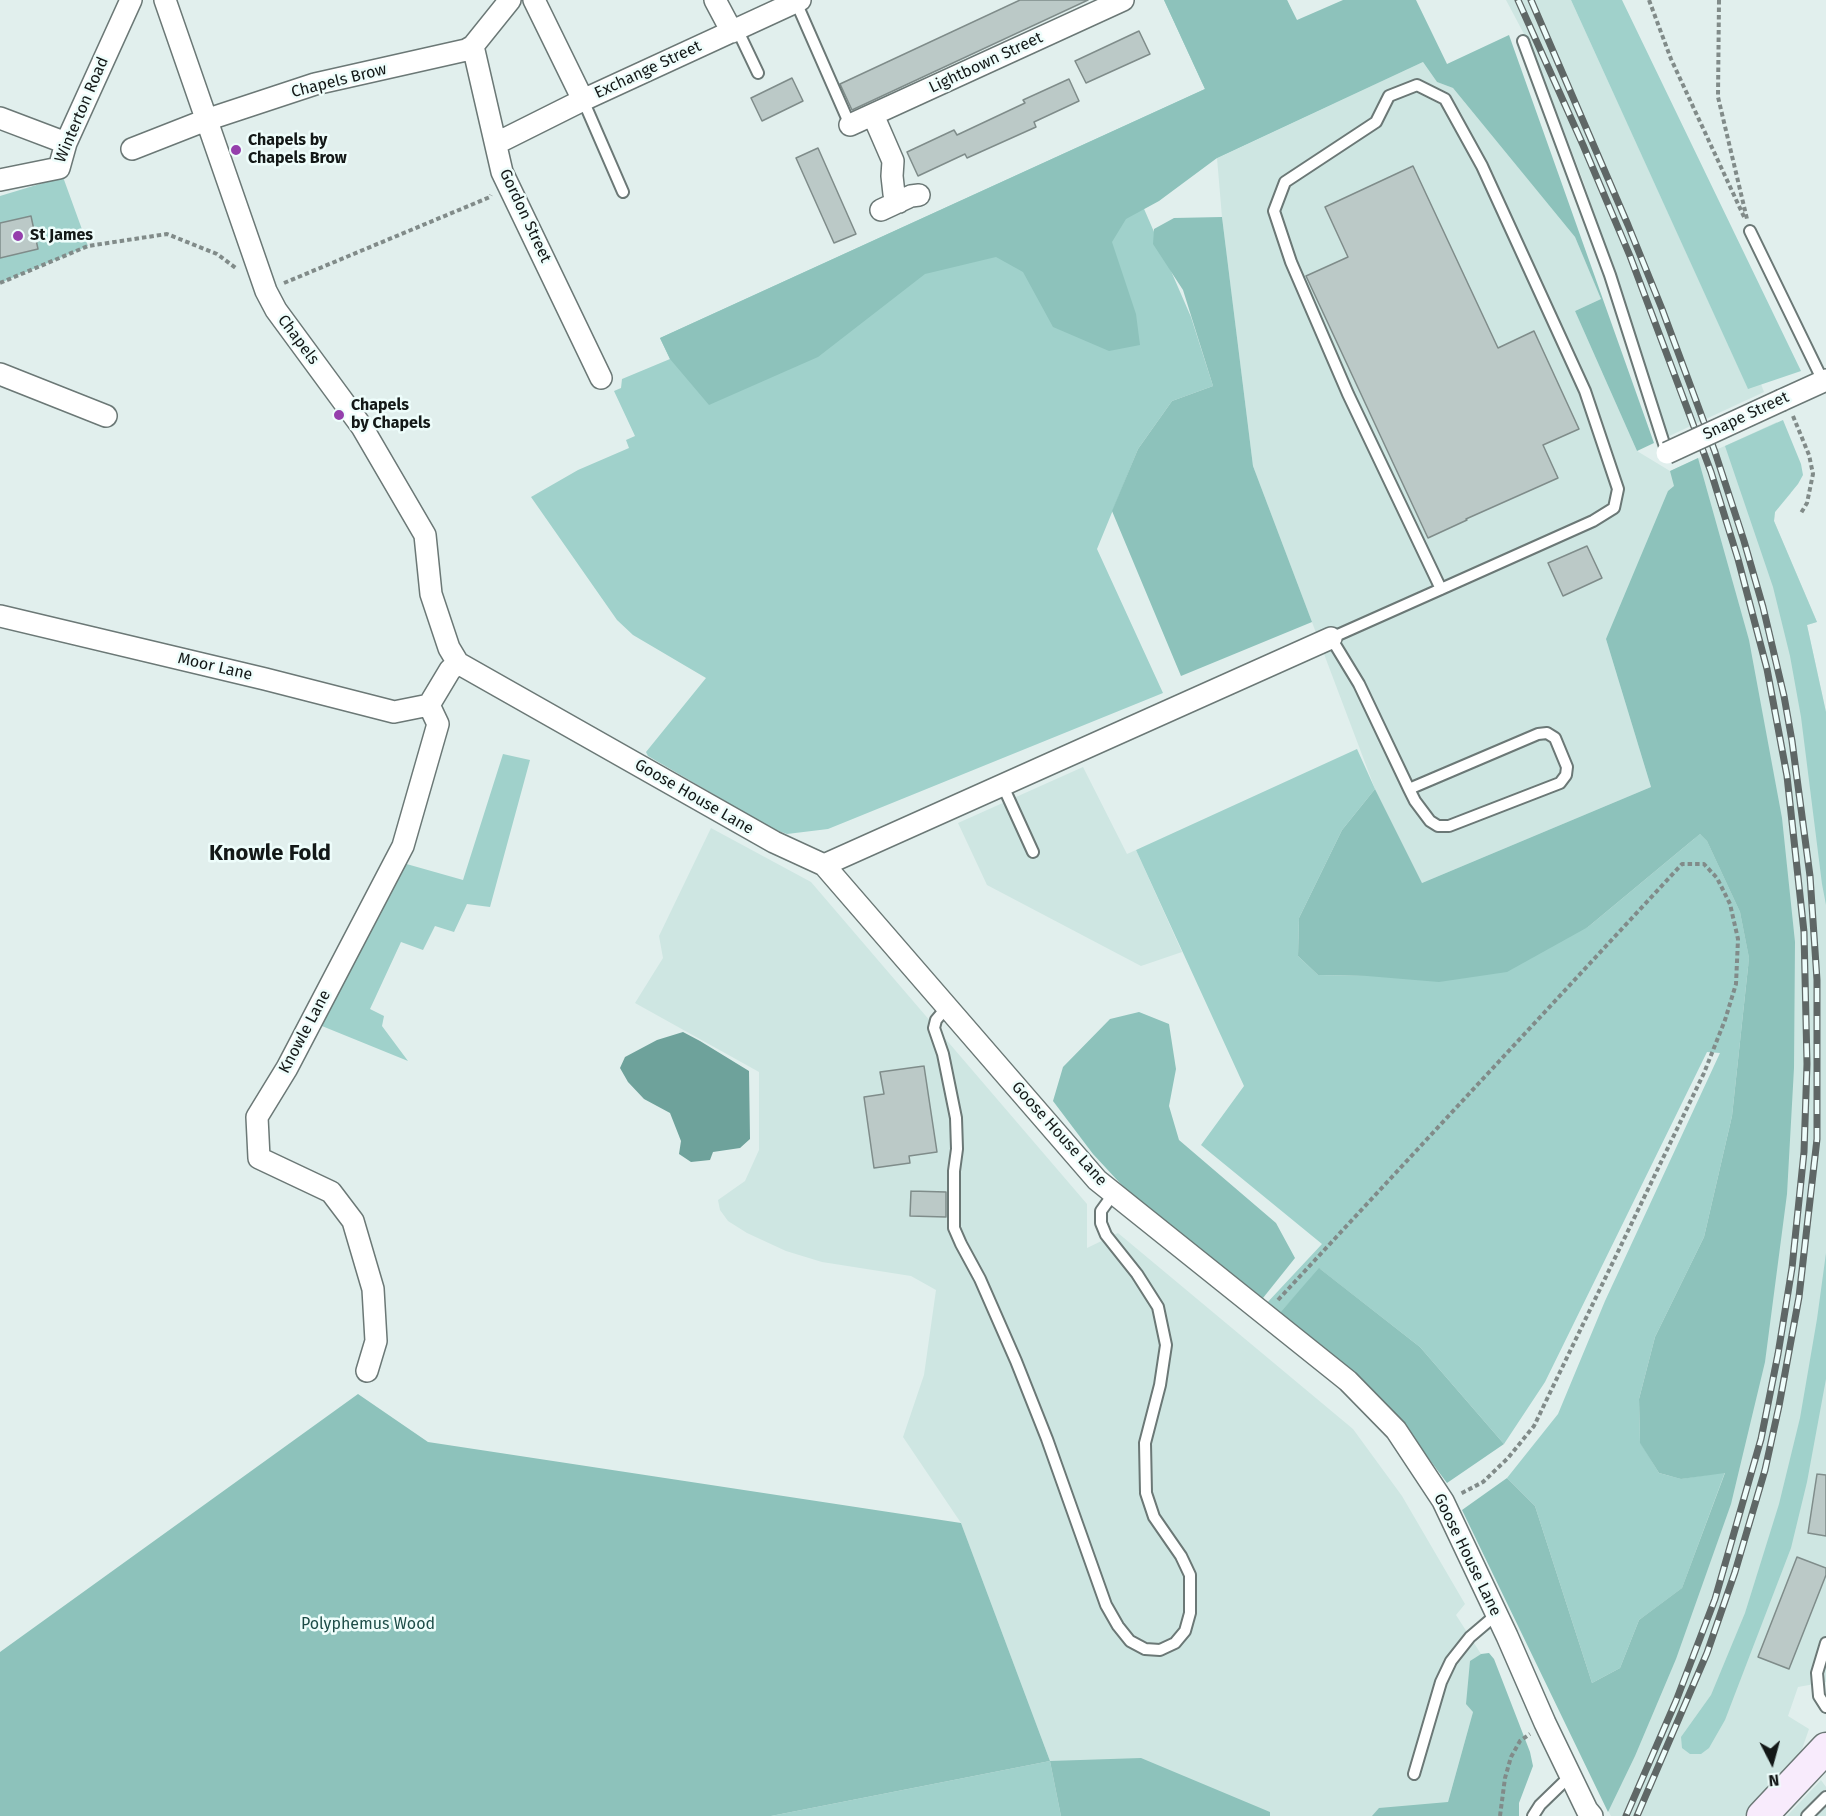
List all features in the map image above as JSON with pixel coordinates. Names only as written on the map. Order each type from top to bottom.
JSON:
[{"type":"street","name":"Chapels","points":[[165,0],[266,291],[276,310],[362,427],[424,535],[431,594],[449,648],[458,663]]},
{"type":"street","points":[[473,46],[510,0]]},
{"type":"street","points":[[534,0],[583,100]]},
{"type":"street","points":[[715,0],[734,30]]},
{"type":"street","name":"Lightbown Street","points":[[850,124],[1123,0]]},
{"type":"street","name":"Winterton Road","points":[[0,180],[59,168],[66,143],[127,1]]},
{"type":"street","name":"Exchange Street","points":[[496,143],[583,100],[798,1]]},
{"type":"street","name":"Chapels Brow","points":[[132,149],[206,120],[315,84],[457,54],[473,46]]},
{"type":"street","name":"Gordon Street","points":[[473,46],[502,172],[601,378]]},
{"type":"street","points":[[873,115],[893,161],[894,194],[900,203]]},
{"type":"street","points":[[0,118],[66,143]]},
{"type":"street","points":[[0,374],[106,416]]},
{"type":"street","name":"Snape Street","points":[[1667,453],[1824,381]]},
{"type":"street","name":"Moor Lane","points":[[0,616],[394,712],[429,705]]},
{"type":"street","points":[[824,865],[1331,639]]},
{"type":"street","points":[[429,705],[450,670],[458,663]]},
{"type":"street","name":"Goose House Lane","points":[[458,663],[774,843],[824,865],[1097,1180],[1348,1381],[1396,1430],[1444,1504],[1497,1614],[1545,1723],[1590,1813]]},
{"type":"street","name":"Knowle Lane","points":[[367,1371],[376,1341],[373,1289],[353,1221],[331,1192],[259,1158],[257,1117],[287,1068],[403,846],[438,724],[429,705]]},
{"type":"street","points":[[1762,1816],[1826,1748]]},
{"type":"lane","points":[[798,1],[850,124]]},
{"type":"lane","points":[[734,30],[758,73]]},
{"type":"lane","points":[[1523,41],[1611,275],[1667,453]]},
{"type":"lane","points":[[1409,789],[1538,734],[1546,733],[1555,738],[1567,767],[1566,775],[1560,783],[1449,826],[1438,826],[1430,821],[1415,801],[1409,789],[1359,684],[1331,639],[1593,521],[1614,508],[1618,489],[1586,391],[1482,166],[1445,99],[1417,85],[1389,96],[1376,123],[1285,182],[1274,211],[1291,262],[1348,394],[1441,589]]},
{"type":"lane","points":[[583,100],[623,192]]},
{"type":"lane","points":[[1750,231],[1824,381]]},
{"type":"lane","points":[[1002,784],[1033,852]]},
{"type":"lane","points":[[947,1007],[936,1020],[934,1028],[943,1054],[956,1118],[954,1228],[980,1279],[1016,1361],[1047,1439],[1106,1605],[1130,1641],[1145,1649],[1160,1650],[1175,1643],[1185,1631],[1190,1613],[1190,1575],[1181,1556],[1154,1516],[1146,1493],[1145,1443],[1160,1385],[1166,1344],[1158,1307],[1137,1274],[1106,1235],[1101,1223],[1101,1210],[1114,1193]]},
{"type":"lane","points":[[1414,1774],[1441,1682],[1450,1661],[1470,1637],[1497,1614]]},
{"type":"lane","points":[[1826,1643],[1816,1673],[1819,1696],[1826,1707]]},
{"type":"lane","points":[[1533,1816],[1540,1805],[1571,1775]]},
{"type":"lane","points":[[1808,1816],[1826,1797]]},
{"type":"path","points":[[1649,0],[1671,58],[1750,231]]},
{"type":"path","points":[[1719,0],[1718,97],[1750,231]]},
{"type":"path","points":[[0,283],[88,246],[167,234],[217,254],[266,291],[490,197],[502,172]]},
{"type":"path","points":[[1784,399],[1809,455],[1814,474],[1807,503],[1801,513]]},
{"type":"path","points":[[1265,1314],[1682,864],[1704,864],[1717,878],[1730,904],[1738,939],[1736,984],[1725,1020],[1704,1073],[1534,1426],[1509,1458],[1483,1482],[1444,1504]]},
{"type":"path","points":[[1500,1816],[1505,1778],[1511,1757],[1520,1741],[1545,1723]]},
{"type":"shaded area","points":[[1164,0],[1287,0],[1334,103],[1138,195],[1191,317],[1213,386],[1172,401],[1138,449],[1097,549],[1163,693],[828,829],[787,834],[773,829],[648,756],[646,752],[706,678],[633,635],[617,620],[531,497],[578,470],[629,448],[626,440],[635,436],[614,391],[621,388],[622,379],[670,359],[660,338],[1205,89]]},
{"type":"shaded area","points":[[1506,0],[1571,0],[1748,388],[1761,384],[1764,392],[1667,437],[1584,183],[1533,51]]},
{"type":"shaded area","points":[[1571,0],[1622,0],[1801,371],[1748,389]]},
{"type":"shaded area","points":[[1423,62],[1437,82],[1453,88],[1575,237],[1601,299],[1575,311],[1637,451],[1670,471],[1777,422],[1791,493],[1775,512],[1774,521],[1817,622],[1807,625],[1826,712],[1826,1682],[1798,1687],[1788,1716],[1809,1729],[1800,1755],[1744,1816],[1611,1816],[1603,1801],[1769,1011],[1606,639],[1651,787],[1422,883],[1375,789],[1253,466],[1222,217],[1217,158]]},
{"type":"shaded area","points":[[63,177],[88,246],[0,283],[0,196]]},
{"type":"shaded area","points":[[1783,420],[1801,464],[1803,475],[1775,512],[1774,521],[1817,622],[1807,625],[1826,712],[1826,905],[1801,717],[1790,656],[1773,587],[1725,446]]},
{"type":"shaded area","points":[[1357,749],[1375,789],[1342,830],[1299,918],[1298,956],[1318,975],[1367,976],[1588,927],[1700,834],[1707,841],[1740,912],[1749,958],[1732,1116],[1704,1237],[1655,1337],[1639,1399],[1640,1442],[1659,1473],[1681,1479],[1725,1472],[1682,1588],[1639,1620],[1620,1668],[1592,1683],[1535,1506],[1507,1478],[1558,1414],[1605,1301],[1720,1053],[1707,1052],[1545,1382],[1504,1444],[1420,1347],[1320,1269],[1278,1315],[1265,1305],[1322,1244],[1201,1145],[1244,1086],[1136,850]]},
{"type":"shaded area","points":[[503,754],[530,760],[490,907],[467,904],[454,932],[435,926],[423,950],[401,942],[370,1009],[384,1016],[382,1026],[408,1061],[317,1024],[403,863],[463,880]]},
{"type":"shaded area","points":[[1083,767],[1127,854],[1136,850],[1182,952],[1141,966],[987,885],[958,823]]},
{"type":"shaded area","points":[[711,828],[811,882],[1087,1204],[1087,1248],[1118,1233],[1353,1429],[1402,1496],[1465,1604],[1456,1615],[1481,1654],[1470,1662],[1473,1712],[1444,1816],[1061,1816],[1050,1761],[961,1523],[903,1437],[924,1375],[936,1290],[911,1276],[822,1262],[786,1251],[747,1233],[728,1221],[720,1210],[718,1200],[745,1181],[759,1150],[759,1072],[635,1003],[663,958],[659,936]]},
{"type":"shaded area","points":[[683,1032],[749,1071],[750,1139],[740,1148],[713,1152],[710,1160],[691,1162],[679,1154],[681,1141],[670,1113],[644,1099],[628,1082],[620,1068],[625,1057],[657,1040]]},
{"type":"shaded area","points":[[1826,1253],[1826,1379],[1807,1482],[1791,1548],[1725,1720],[1709,1748],[1701,1754],[1690,1754],[1682,1748],[1681,1737],[1711,1695],[1745,1613],[1779,1504],[1800,1418]]},
{"type":"shaded area","points":[[1050,1761],[1061,1816],[771,1816]]},
{"type":"shaded area","points":[[1821,1780],[1826,1787],[1826,1816],[1787,1816]]},
{"type":"green space","points":[[1164,0],[1287,0],[1297,20],[1343,0],[1416,0],[1447,64],[1509,35],[1654,443],[1637,451],[1575,311],[1601,299],[1575,237],[1453,88],[1437,82],[1423,62],[1217,158],[1159,201],[1126,219],[1112,242],[1136,314],[1140,345],[1109,351],[1053,327],[1023,272],[996,257],[925,274],[818,357],[709,405],[670,359],[660,338],[1205,89]]},
{"type":"green space","points":[[1222,217],[1253,466],[1312,622],[1181,676],[1112,511],[1138,449],[1172,401],[1213,386],[1183,290],[1153,244],[1154,229],[1174,218]]},
{"type":"green space","points":[[1698,458],[1749,640],[1782,818],[1795,942],[1794,1068],[1787,1194],[1765,1362],[1731,1504],[1676,1659],[1635,1756],[1608,1812],[1462,1510],[1507,1478],[1535,1506],[1592,1683],[1620,1668],[1639,1620],[1682,1588],[1725,1473],[1681,1479],[1659,1473],[1640,1443],[1639,1399],[1655,1337],[1704,1237],[1732,1116],[1749,958],[1740,912],[1707,841],[1700,834],[1588,927],[1507,972],[1439,982],[1367,976],[1318,975],[1298,956],[1299,918],[1342,830],[1375,789],[1422,883],[1651,787],[1606,639],[1668,491],[1674,486],[1670,471]]},
{"type":"green space","points":[[1139,1012],[1169,1024],[1176,1069],[1169,1106],[1179,1140],[1276,1223],[1295,1258],[1263,1298],[1131,1195],[1093,1154],[1053,1101],[1063,1067],[1110,1019]]},
{"type":"green space","points":[[1319,1268],[1420,1347],[1504,1444],[1447,1483],[1409,1432],[1278,1315]]},
{"type":"green space","name":"Polyphemus Wood","points":[[358,1394],[428,1442],[961,1523],[1050,1761],[771,1816],[0,1816],[0,1652]]},
{"type":"green space","points":[[1489,1653],[1494,1659],[1530,1752],[1533,1766],[1519,1803],[1519,1816],[1372,1816],[1379,1808],[1448,1802],[1473,1712],[1466,1704],[1470,1661],[1481,1654]]},
{"type":"green space","points":[[1141,1758],[1270,1812],[1270,1816],[1061,1816],[1050,1761]]},
{"type":"building","points":[[1020,0],[1088,0],[852,110],[840,84]]},
{"type":"building","points":[[1139,31],[1150,54],[1086,83],[1075,61]]},
{"type":"building","points":[[792,78],[803,101],[762,121],[751,98]]},
{"type":"building","points":[[1069,79],[1079,101],[1034,122],[1036,127],[967,158],[965,154],[918,176],[907,152],[954,130],[957,135]]},
{"type":"building","points":[[818,148],[856,234],[834,243],[796,158]]},
{"type":"building","points":[[1413,166],[1498,348],[1534,331],[1579,429],[1543,445],[1558,478],[1428,538],[1306,276],[1348,257],[1325,207]]},
{"type":"building","name":"St James","points":[[31,216],[38,249],[0,258],[0,223]]},
{"type":"building","points":[[1587,546],[1602,578],[1563,596],[1548,563]]},
{"type":"building","points":[[924,1066],[937,1152],[909,1156],[910,1163],[874,1168],[864,1097],[884,1094],[880,1072]]},
{"type":"building","points":[[911,1191],[946,1192],[946,1217],[910,1216]]},
{"type":"building","points":[[1817,1474],[1826,1475],[1826,1536],[1808,1533]]},
{"type":"building","points":[[1797,1557],[1826,1568],[1826,1575],[1789,1669],[1758,1657]]},
{"type":"railway","points":[[1518,0],[1630,256],[1711,472],[1738,559],[1767,669],[1787,776],[1804,932],[1807,1064],[1804,1152],[1792,1268],[1761,1439],[1715,1599],[1676,1701],[1626,1816]]},
{"type":"railway","points":[[1531,0],[1662,309],[1715,452],[1744,541],[1763,607],[1792,741],[1810,876],[1817,980],[1817,1139],[1799,1297],[1779,1406],[1765,1470],[1735,1572],[1707,1653],[1637,1816]]},
{"type":"place","name":"Chapels by Chapels Brow","points":[[236,150]]},
{"type":"place","name":"St James","points":[[18,236]]},
{"type":"place","name":"Chapels by Chapels","points":[[339,415]]},
{"type":"district","name":"Knowle Fold","points":[[270,854]]}]
